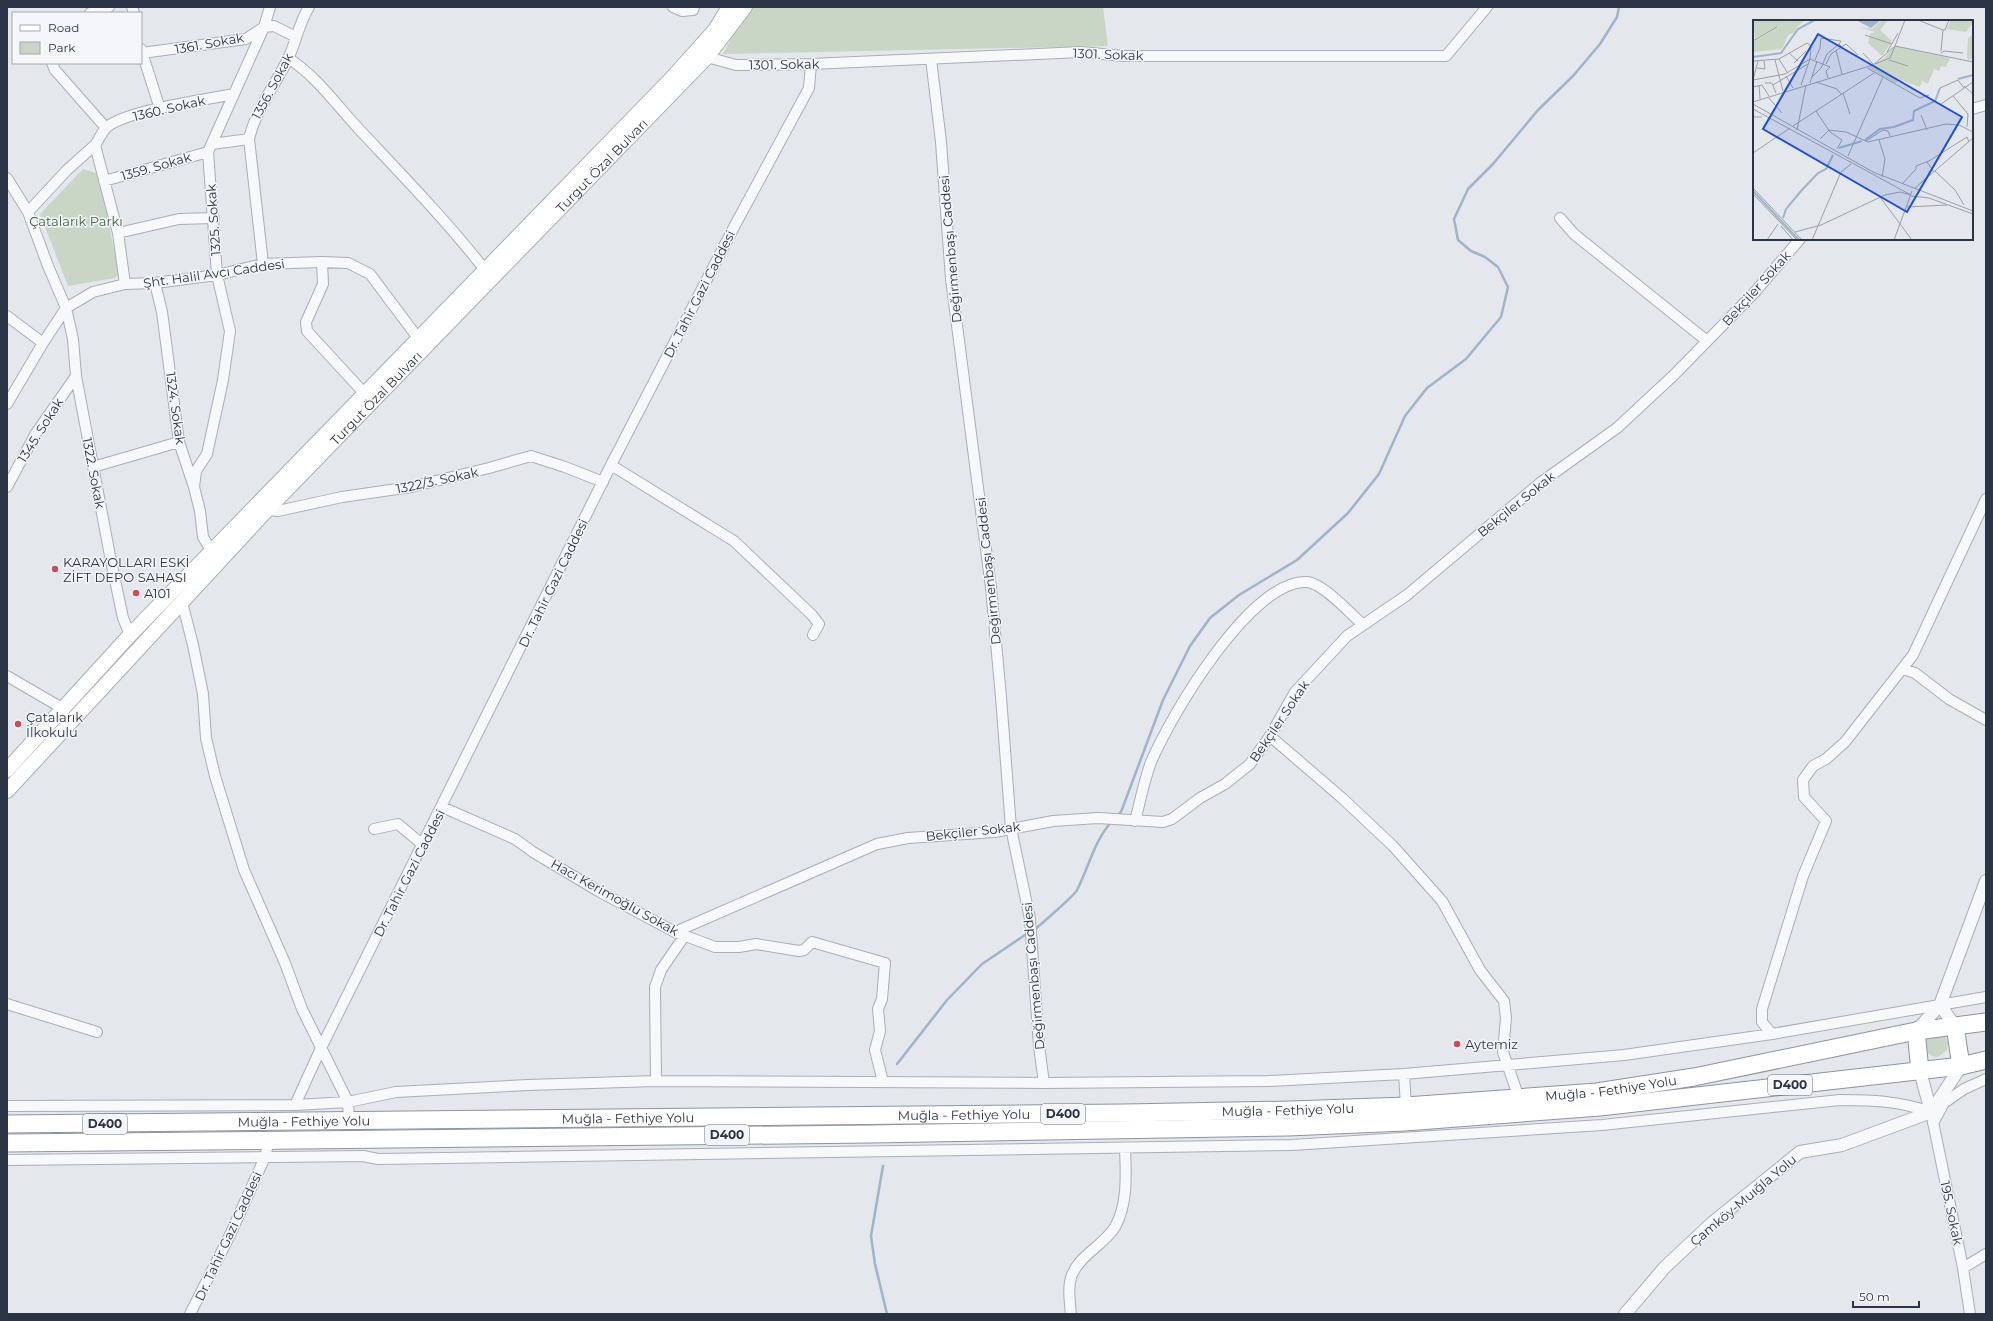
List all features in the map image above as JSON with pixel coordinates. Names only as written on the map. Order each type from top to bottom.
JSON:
[{"type":"highway","name":"Muğla - Fethiye Yolu","points":[[7,1124],[1125,1113],[1406,1106],[1597,1092],[1694,1077],[1916,1031],[1986,1022]]},
{"type":"highway","points":[[1955,1026],[1961,1066]]},
{"type":"highway","points":[[1916,1031],[1920,1071]]},
{"type":"highway","name":"Muğla - Fethiye Yolu","points":[[7,1143],[1214,1130],[1303,1127],[1405,1122],[1600,1107],[1920,1071],[1961,1066],[1986,1060]]},
{"type":"main road","points":[[7,770],[62,708],[130,636],[364,393],[671,79],[715,30],[730,7]]},
{"type":"main road","name":"Turgut Özal Bulvarı","points":[[7,791],[267,510],[707,57],[745,7]]},
{"type":"street","points":[[93,12],[109,7]]},
{"type":"street","name":"1325. Sokak","points":[[194,487],[196,471],[207,454],[230,331],[218,276],[210,148],[264,27],[270,7]]},
{"type":"street","name":"1356. Sokak","points":[[263,264],[249,139],[252,123],[262,102],[288,58],[309,7]]},
{"type":"street","points":[[673,7],[682,12],[693,10],[694,7]]},
{"type":"street","name":"1301. Sokak","points":[[707,57],[736,65],[811,64],[1081,52],[1139,56],[1446,56],[1487,7]]},
{"type":"street","points":[[264,27],[274,26],[296,37]]},
{"type":"street","name":"1361. Sokak","points":[[142,51],[246,39],[264,27]]},
{"type":"street","points":[[142,54],[160,109]]},
{"type":"street","points":[[288,58],[305,69],[333,102],[429,203],[485,270]]},
{"type":"street","name":"Değirmenbaşı Caddesi","points":[[931,58],[941,142],[954,308],[990,582],[1001,696],[1010,828],[1030,919],[1039,1046],[1044,1083]]},
{"type":"street","points":[[28,212],[68,170],[95,145],[106,128],[55,70],[52,64]]},
{"type":"street","name":"Dr. Tahir Gazi Caddesi","points":[[295,1105],[321,1048],[611,465],[734,227],[809,88],[811,64]]},
{"type":"street","name":"1360. Sokak","points":[[106,128],[119,120],[160,109],[234,94]]},
{"type":"street","points":[[1973,109],[1986,105]]},
{"type":"street","name":"1359. Sokak","points":[[104,181],[210,148],[249,139]]},
{"type":"street","points":[[95,145],[118,233],[125,284]]},
{"type":"street","points":[[7,178],[28,212],[48,266],[66,308]]},
{"type":"street","points":[[118,233],[179,219],[214,218]]},
{"type":"street","points":[[1560,218],[1574,234],[1707,341]]},
{"type":"street","name":"Bekçiler Sokak","points":[[680,934],[877,844],[908,838],[995,832],[1010,828],[1053,822],[1098,818],[1163,822],[1172,819],[1200,798],[1225,784],[1250,764],[1270,736],[1295,692],[1342,642],[1407,595],[1540,483],[1617,428],[1674,375],[1755,292],[1799,240]]},
{"type":"street","points":[[322,262],[323,284],[306,322],[307,331],[364,393]]},
{"type":"street","name":"Şht. Halil Avcı Caddesi","points":[[7,404],[43,343],[66,308],[93,292],[125,284],[155,283],[218,276],[263,264],[322,262],[348,263],[370,274],[418,338]]},
{"type":"street","name":"1324. Sokak","points":[[155,283],[163,320],[179,442],[194,487],[200,511],[203,537],[212,552]]},
{"type":"street","name":"1322. Sokak","points":[[66,308],[73,339],[76,376],[112,568],[123,618],[130,636]]},
{"type":"street","points":[[7,316],[43,343]]},
{"type":"street","name":"1345. Sokak","points":[[7,486],[36,433],[76,376]]},
{"type":"street","points":[[93,467],[179,442]]},
{"type":"street","name":"1322/3. Sokak","points":[[267,510],[278,511],[342,497],[411,487],[531,456],[565,467],[603,482]]},
{"type":"street","points":[[611,465],[690,516],[734,541],[812,615],[819,624],[813,635]]},
{"type":"street","points":[[1772,1034],[1762,1022],[1762,1009],[1803,876],[1826,820],[1804,796],[1803,780],[1813,766],[1826,759],[1845,742],[1913,655],[1986,500]]},
{"type":"street","points":[[1134,821],[1151,763],[1188,693],[1227,637],[1254,608],[1292,584],[1307,581],[1318,585],[1364,625]]},
{"type":"street","points":[[182,602],[203,694],[206,738],[213,768],[244,870],[285,963],[302,1009],[348,1102],[349,1121]]},
{"type":"street","points":[[1903,668],[1915,673],[1949,699],[1986,720]]},
{"type":"street","points":[[7,676],[62,708]]},
{"type":"street","points":[[1270,736],[1342,798],[1393,846],[1442,901],[1480,970],[1504,1002],[1506,1018],[1503,1052],[1519,1098]]},
{"type":"street","name":"Hacı Kerimoğlu Sokak","points":[[442,807],[515,839],[533,852],[600,892],[680,934],[715,947],[739,947],[756,944],[799,951],[804,950],[812,942],[885,963],[882,999],[878,1009],[880,1030],[875,1050],[883,1082]]},
{"type":"street","points":[[374,829],[398,824],[423,845]]},
{"type":"street","points":[[1916,1031],[1940,1005],[1986,881]]},
{"type":"street","points":[[656,1081],[655,987],[661,970],[680,934]]},
{"type":"street","points":[[7,1106],[295,1105],[348,1102],[396,1092],[528,1085],[656,1081],[1044,1083],[1269,1081],[1404,1074],[1624,1055],[1772,1034],[1986,997]]},
{"type":"street","points":[[7,1004],[97,1032]]},
{"type":"street","points":[[1940,1005],[1955,1026]]},
{"type":"street","points":[[1932,1118],[1961,1066]]},
{"type":"street","points":[[1920,1071],[1932,1118]]},
{"type":"street","points":[[1404,1074],[1406,1106]]},
{"type":"street","points":[[1932,1118],[1944,1103],[1964,1089],[1986,1079]]},
{"type":"street","points":[[7,1160],[363,1156],[378,1159],[1125,1149],[1296,1145],[1587,1126],[1840,1100],[1880,1100],[1908,1104],[1932,1118]]},
{"type":"street","name":"195. Sokak","points":[[1932,1118],[1963,1268],[1970,1314]]},
{"type":"street","name":"Çamköy-Muığla Yolu","points":[[1626,1314],[1665,1267],[1696,1238],[1800,1152],[1842,1145],[1932,1118]]},
{"type":"street","points":[[1296,1145],[1303,1127]]},
{"type":"street","points":[[1214,1130],[1222,1147]]},
{"type":"street","points":[[941,1133],[942,1151]]},
{"type":"street","name":"Dr. Tahir Gazi Caddesi","points":[[190,1314],[230,1236],[265,1157],[269,1140]]},
{"type":"street","points":[[1071,1314],[1068,1290],[1072,1273],[1081,1260],[1109,1236],[1116,1226],[1123,1206],[1126,1169],[1125,1149]]},
{"type":"street","points":[[1963,1268],[1986,1254]]},
{"type":"green space","points":[[748,7],[1103,7],[1108,46],[723,54]]},
{"type":"green space","name":"Çatalarık Parkı","points":[[83,169],[99,175],[119,274],[115,278],[68,286],[40,214]]},
{"type":"green space","points":[[1944,1035],[1948,1042],[1947,1050],[1938,1057],[1934,1057],[1926,1051],[1924,1044],[1926,1037]]},
{"type":"waterway","points":[[1117,816],[1121,812],[1163,700],[1190,646],[1210,618],[1239,595],[1297,560],[1348,513],[1379,474],[1405,416],[1427,388],[1466,359],[1501,317],[1508,287],[1498,267],[1485,257],[1471,251],[1458,240],[1454,219],[1468,189],[1493,164],[1538,110],[1573,76],[1600,44],[1617,17],[1619,7]]},
{"type":"waterway","points":[[1034,930],[1075,893],[1096,846],[1112,821]]},
{"type":"waterway","points":[[897,1064],[947,1000],[982,964],[1028,933]]},
{"type":"waterway","points":[[883,1166],[871,1236],[875,1264],[887,1314]]},
{"type":"place","name":"KARAYOLLARI ESKİ ZİFT DEPO SAHASI","points":[[55,569]]},
{"type":"place","name":"A101","points":[[136,593]]},
{"type":"place","name":"Çatalarık İlkokulu","points":[[18,724]]},
{"type":"place","name":"Aytemiz","points":[[1457,1044]]}]
